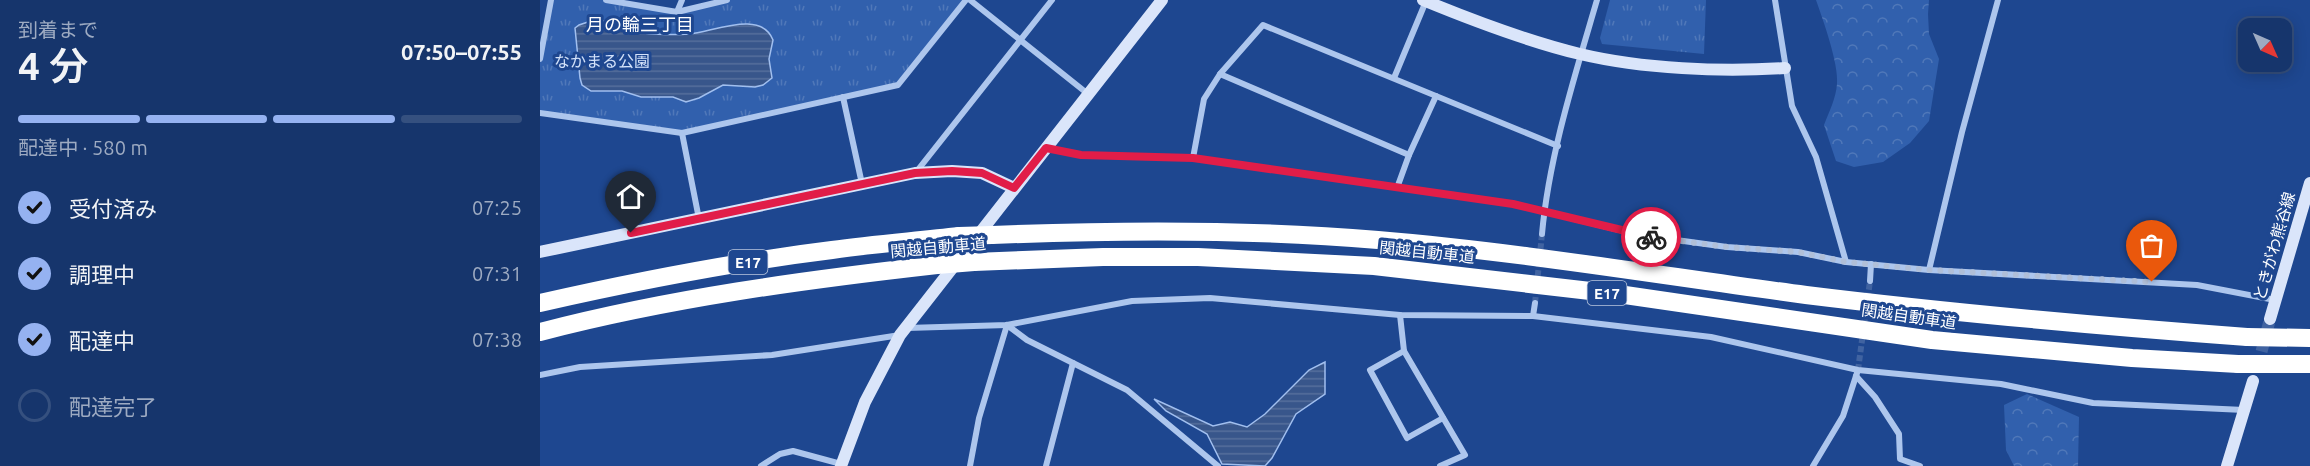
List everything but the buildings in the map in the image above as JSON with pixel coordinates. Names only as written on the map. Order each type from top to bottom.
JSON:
[{"type":"highway","name":"関越自動車道","points":[[540,303],[644,280],[831,250],[959,236],[1103,230],[1198,231],[1379,240],[1506,254],[1937,310],[2247,337],[2310,338]]},
{"type":"highway","name":"関越自動車道","points":[[540,332],[647,307],[837,276],[974,262],[1103,257],[1198,257],[1374,266],[1625,295],[1932,340],[2132,358],[2238,364],[2310,364]]},
{"type":"street","points":[[540,58],[551,0]]},
{"type":"street","points":[[606,0],[677,12],[727,0]]},
{"type":"street","points":[[677,12],[682,0]]},
{"type":"street","points":[[540,113],[682,133],[898,85],[968,0],[1088,94]]},
{"type":"street","points":[[915,173],[1052,0]]},
{"type":"street","points":[[761,466],[780,454],[792,451],[842,465],[865,402],[902,332],[1162,0]]},
{"type":"street","points":[[1395,78],[1426,0],[1515,35],[1581,54],[1696,68],[1754,70],[1785,68]]},
{"type":"street","points":[[1542,234],[1558,146],[1597,0]]},
{"type":"street","points":[[1775,0],[1792,106],[1816,158],[1846,262]]},
{"type":"street","points":[[1929,270],[1962,132],[1998,0]]},
{"type":"street","points":[[1193,158],[1204,99],[1220,74],[1263,25],[1558,146]]},
{"type":"street","points":[[1220,74],[1409,155]]},
{"type":"street","points":[[1397,188],[1409,155],[1436,96]]},
{"type":"street","points":[[843,97],[862,184]]},
{"type":"street","points":[[682,133],[699,219]]},
{"type":"street","points":[[1046,148],[1081,155],[1193,158],[1513,204],[1640,235],[1727,247],[1798,252],[1846,262],[1929,270],[2197,285],[2275,300]]},
{"type":"street","points":[[540,252],[915,173],[952,171],[982,173],[1014,188]]},
{"type":"street","name":"ときがわ熊谷線","points":[[2270,318],[2310,183]]},
{"type":"street","points":[[1870,281],[1871,264]]},
{"type":"street","points":[[540,375],[580,367],[772,356],[902,332],[1007,325],[1132,301],[1210,298],[1400,315],[1533,316],[1711,337],[1857,373],[2001,384],[2093,403],[2245,410]]},
{"type":"street","points":[[1533,316],[1535,303]]},
{"type":"street","points":[[1400,315],[1404,351],[1465,455],[1440,466]]},
{"type":"street","points":[[1007,325],[1027,340],[1127,390],[1218,466]]},
{"type":"street","points":[[970,466],[979,418],[1007,325]]},
{"type":"street","points":[[1404,351],[1370,370],[1407,438],[1443,418]]},
{"type":"street","points":[[1046,466],[1073,363]]},
{"type":"street","points":[[1814,466],[1843,416],[1857,373]]},
{"type":"street","points":[[1857,373],[1899,434],[1900,459],[1920,466]]},
{"type":"street","points":[[2227,466],[2253,381]]},
{"type":"green space","name":"なかまる公園","points":[[551,0],[606,0],[677,12],[727,0],[966,0],[898,85],[682,133],[540,113],[540,59]]},
{"type":"green space","points":[[1610,0],[1706,0],[1704,54],[1602,44],[1600,38]]},
{"type":"green space","points":[[1816,0],[1929,0],[1929,34],[1939,59],[1929,121],[1910,143],[1883,162],[1854,167],[1836,161],[1824,125],[1837,84],[1836,65]]},
{"type":"green space","points":[[2027,394],[2079,417],[2078,466],[2014,466],[2006,450],[2004,405]]},
{"type":"shaded area","points":[[594,20],[608,22],[635,32],[659,34],[689,34],[747,24],[758,26],[767,31],[773,40],[769,59],[772,78],[763,85],[755,87],[723,85],[686,102],[673,97],[641,97],[622,91],[591,91],[582,85],[580,78],[575,28]]},
{"type":"shaded area","points":[[1325,362],[1325,394],[1296,414],[1272,458],[1265,466],[1222,464],[1207,434],[1166,411],[1154,399],[1213,426],[1230,422],[1247,427],[1265,414],[1309,370]]},
{"type":"tunnel","points":[[1535,303],[1542,234]]},
{"type":"tunnel","points":[[1858,370],[1870,281]]},
{"type":"tunnel","points":[[2257,369],[2270,319]]},
{"type":"way so far","points":[[1651,237],[1727,247],[1798,252],[1846,262],[1929,270],[2152,282]]},
{"type":"district","name":"月の輪三丁目","points":[[640,24]]},
{"type":"route","points":[[631,233],[915,173],[952,171],[982,173],[1014,188],[1046,148],[1081,155],[1193,158],[1513,204],[1651,237]]}]
